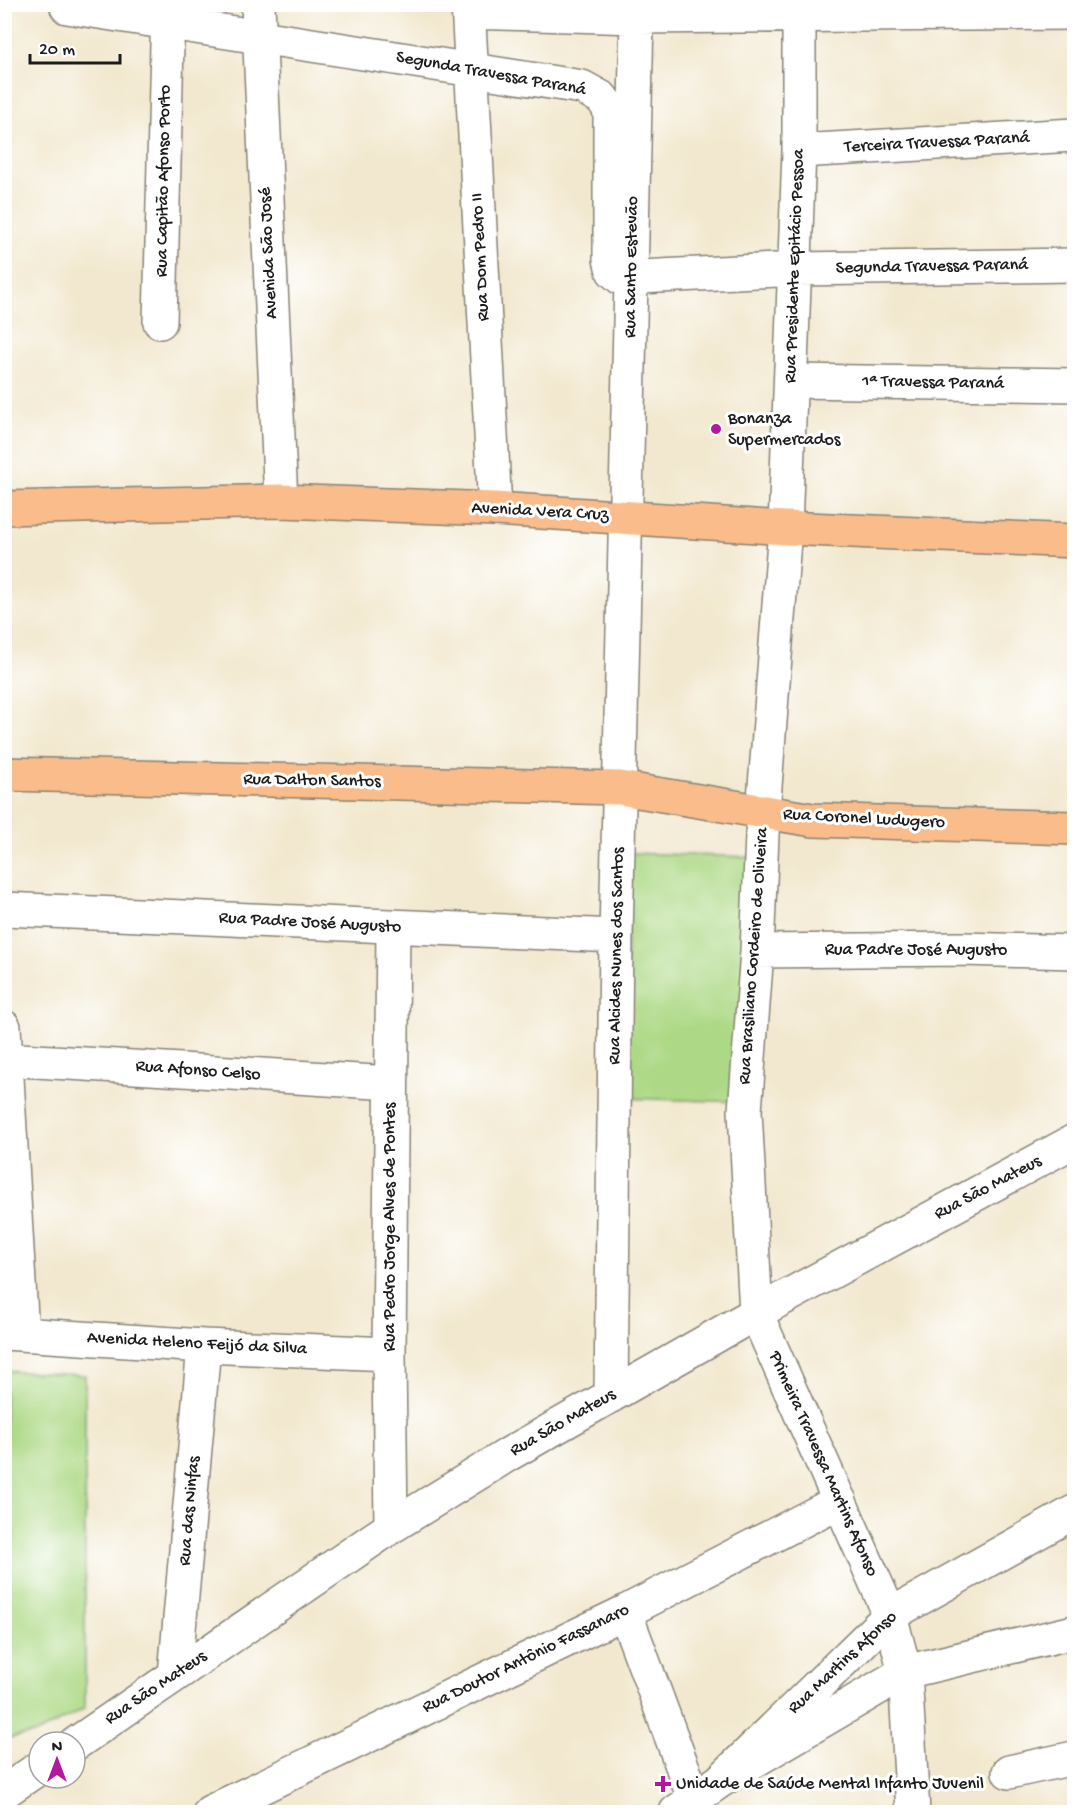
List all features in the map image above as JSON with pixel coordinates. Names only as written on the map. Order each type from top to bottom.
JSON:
[{"type":"main road","name":"Avenida Vera Cruz","points":[[4,508],[281,501],[495,508],[785,528],[1074,541]]},
{"type":"main road","name":"Rua Dalton Santos","points":[[4,774],[620,788]]},
{"type":"main road","name":"Rua Coronel Ludugero","points":[[620,788],[813,820],[1074,828]]},
{"type":"street","name":"Segunda Travessa Paraná","points":[[67,7],[258,20],[470,68],[582,87],[602,98],[610,110],[610,260],[613,272],[621,278],[796,269],[1074,265]]},
{"type":"street","points":[[468,8],[637,17],[799,11],[931,10],[1074,13]]},
{"type":"street","name":"Rua Dom Pedro II","points":[[468,8],[495,508]]},
{"type":"street","name":"Rua Presidente Epitácio Pessoa","points":[[785,528],[796,269],[799,11]]},
{"type":"street","name":"Rua Capitão Afonso Porto","points":[[160,321],[168,13]]},
{"type":"street","name":"Rua Santo Estevão","points":[[624,517],[633,279],[637,17]]},
{"type":"street","name":"Avenida São José","points":[[258,20],[281,501]]},
{"type":"street","name":"Terceira Travessa Paraná","points":[[799,152],[1074,135]]},
{"type":"street","name":"1ª Travessa Paraná","points":[[792,381],[1074,385]]},
{"type":"street","name":"Rua Alcides Nunes dos Santos","points":[[611,1396],[616,936],[624,517]]},
{"type":"street","name":"Rua Brasiliano Cordeiro de Oliveira","points":[[756,1313],[745,1111],[757,951],[763,812],[785,528]]},
{"type":"street","name":"Rua Padre José Augusto","points":[[4,909],[616,936]]},
{"type":"street","name":"Rua Pedro Jorge Alves de Pontes","points":[[391,1527],[389,1354],[393,927]]},
{"type":"street","name":"Rua Padre José Augusto","points":[[757,951],[962,949],[1074,952]]},
{"type":"street","points":[[4,1026],[13,1333]]},
{"type":"street","name":"Rua Afonso Celso","points":[[5,1059],[391,1083]]},
{"type":"street","name":"Rua São Mateus","points":[[87,1736],[391,1527],[509,1454],[756,1313],[1074,1141]]},
{"type":"street","name":"Primeira Travessa Martins Afonso","points":[[756,1313],[890,1615],[905,1672],[913,1812]]},
{"type":"street","name":"Avenida Heleno Feijó da Silva","points":[[13,1333],[204,1346],[389,1354]]},
{"type":"street","name":"Rua das Ninfas","points":[[175,1675],[204,1346]]},
{"type":"street","name":"Rua Doutor Antônio Fassanaro","points":[[215,1811],[625,1612],[840,1501]]},
{"type":"street","name":"Rua Martins Afonso","points":[[697,1797],[890,1615],[1074,1512]]},
{"type":"street","points":[[625,1612],[697,1797]]},
{"type":"street","name":"Rua Martins Afonso","points":[[697,1797],[905,1672],[1074,1632]]},
{"type":"street","points":[[1009,1772],[1074,1758]]},
{"type":"street","points":[[4,1792],[27,1776]]},
{"type":"green space","points":[[630,853],[751,857],[743,1102],[622,1098]]},
{"type":"green space","points":[[5,1371],[85,1375],[85,1708],[44,1730],[27,1730],[27,1735],[5,1739]]},
{"type":"place","name":"Bonanza Supermercados","points":[[716,429]]},
{"type":"place","name":"Unidade de Saúde Mental Infanto Juvenil","points":[[663,1784]]}]
